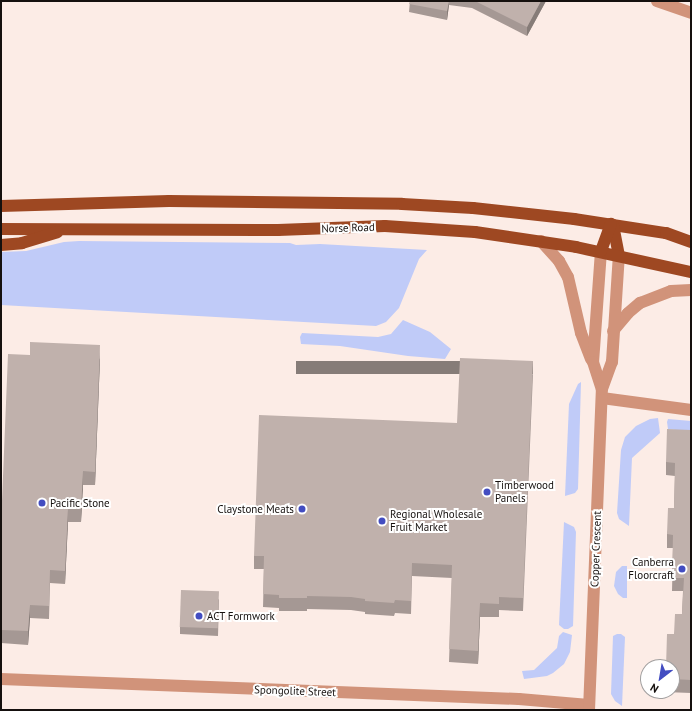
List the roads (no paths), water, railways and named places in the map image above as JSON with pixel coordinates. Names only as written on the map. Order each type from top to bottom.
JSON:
[{"type":"main road","points":[[1,206],[168,201],[402,204],[473,208],[574,219],[666,233],[691,242]]},
{"type":"main road","points":[[601,251],[612,224]]},
{"type":"main road","points":[[612,224],[619,255]]},
{"type":"main road","name":"Norse Road","points":[[1,229],[278,230],[385,226],[475,232],[541,240],[601,251],[691,272]]},
{"type":"main road","points":[[1,245],[22,243],[66,229]]},
{"type":"street","points":[[657,1],[691,13]]},
{"type":"street","points":[[541,240],[559,261],[568,277],[581,333],[593,362]]},
{"type":"street","name":"Copper Crescent","points":[[601,251],[593,362],[602,393]]},
{"type":"street","name":"Copper Crescent","points":[[589,708],[602,393],[612,362],[619,255]]},
{"type":"street","points":[[614,331],[628,313],[640,303],[671,291],[691,290]]},
{"type":"street","points":[[602,393],[691,410]]},
{"type":"street","name":"Spongolite Street","points":[[1,679],[519,699],[589,708]]},
{"type":"place","name":"Timberwood Panels","points":[[487,492]]},
{"type":"place","name":"Pacific Stone","points":[[42,503]]},
{"type":"place","name":"Claystone Meats","points":[[302,509]]},
{"type":"place","name":"Regional Wholesale Fruit Market","points":[[382,521]]},
{"type":"place","name":"Canberra Floorcraft","points":[[682,569]]},
{"type":"place","name":"ACT Formwork","points":[[199,616]]}]
